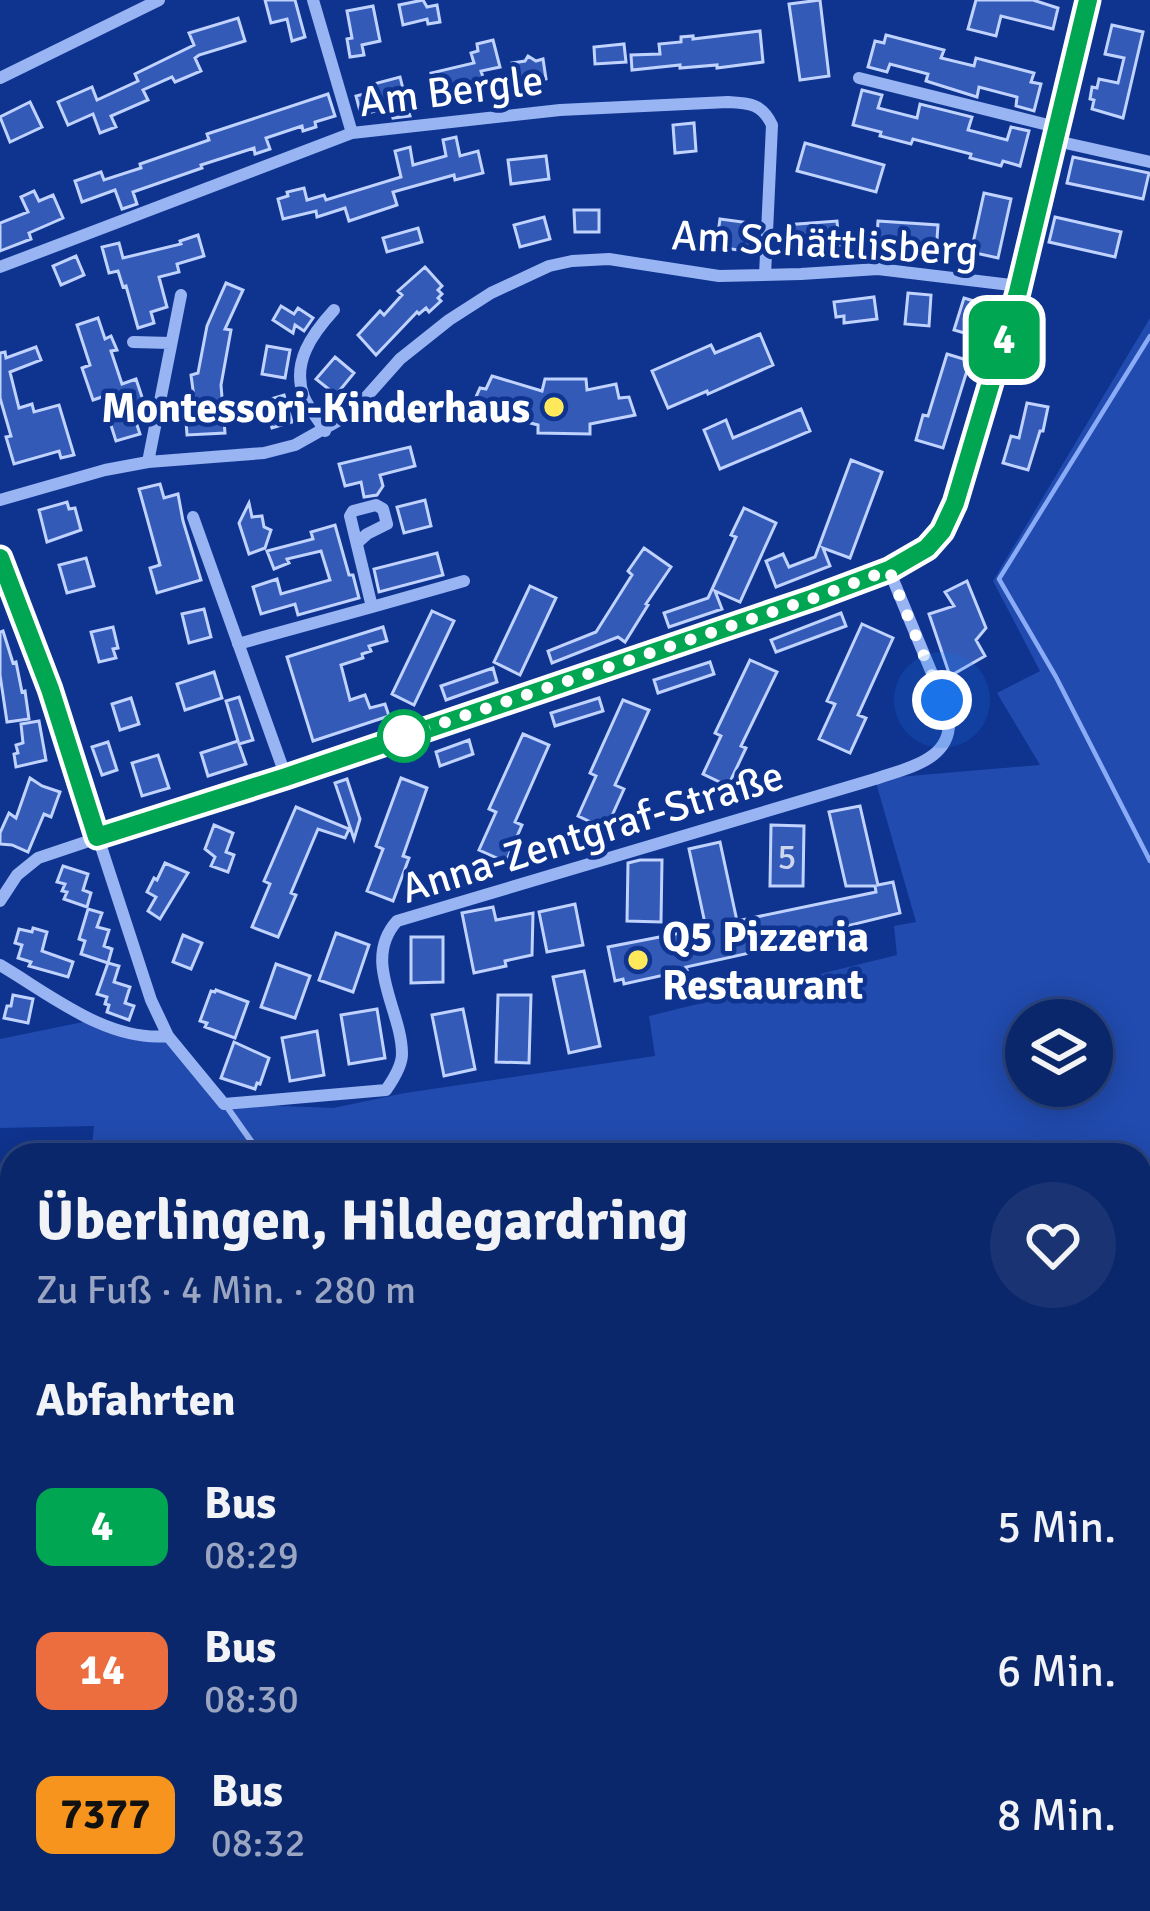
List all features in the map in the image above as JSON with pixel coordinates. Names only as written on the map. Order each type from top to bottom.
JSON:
[{"type":"street","points":[[0,78],[159,0]]},
{"type":"street","points":[[313,0],[352,133]]},
{"type":"street","points":[[0,901],[16,875],[38,858],[814,598],[889,570],[927,548],[942,531],[955,503],[1019,286],[1088,0]]},
{"type":"street","points":[[859,78],[1150,162]]},
{"type":"street","name":"Am Bergle","points":[[0,267],[352,133],[560,110],[728,102],[762,108],[772,125],[765,275]]},
{"type":"street","name":"Am Schättlisberg","points":[[0,500],[148,462],[264,453],[296,445],[352,413],[400,359],[449,320],[490,293],[549,266],[572,261],[609,260],[694,274],[878,269],[1019,286]]},
{"type":"street","points":[[148,462],[181,295]]},
{"type":"street","points":[[325,430],[304,396],[300,372],[307,343],[334,310]]},
{"type":"street","points":[[133,341],[171,343]]},
{"type":"street","points":[[193,517],[286,777]]},
{"type":"street","points":[[357,543],[372,607]]},
{"type":"street","points":[[0,558],[50,689],[151,1000],[168,1036],[224,1104]]},
{"type":"street","name":"Anna-Zentgraf-Straße","points":[[224,1104],[386,1090],[403,1056],[382,958],[388,933],[397,921],[906,769],[935,754],[950,730],[948,712],[889,570]]},
{"type":"street","points":[[238,644],[464,581]]},
{"type":"street","points":[[0,965],[93,1020],[144,1039],[168,1036]]},
{"type":"lane","points":[[224,1104],[252,1143]]},
{"type":"shaded area","points":[[1150,318],[1150,1143],[92,1143],[94,1126],[0,1128],[0,1039],[93,1020],[168,1036],[225,1104],[333,1108],[655,1056],[649,1016],[897,955],[894,926],[916,922],[875,779],[1040,765],[997,693],[1040,671],[993,581]]},
{"type":"building","points":[[265,0],[295,0],[305,37],[292,41],[287,19],[271,23]]},
{"type":"building","points":[[423,0],[427,7],[437,5],[440,22],[428,24],[427,19],[403,25],[399,5]]},
{"type":"building","points":[[820,0],[829,76],[800,80],[789,4]]},
{"type":"building","points":[[976,0],[1033,0],[1058,8],[1053,29],[1001,16],[996,36],[968,29]]},
{"type":"building","points":[[373,6],[380,41],[362,45],[364,55],[350,57],[347,11]]},
{"type":"building","points":[[238,18],[245,41],[199,55],[195,58],[201,71],[143,90],[148,100],[111,116],[116,127],[100,133],[93,114],[68,125],[58,102],[92,87],[97,100],[138,81],[135,74],[194,45],[189,33]]},
{"type":"building","points":[[1112,25],[1143,32],[1123,118],[1092,109],[1094,100],[1090,99],[1099,79],[1118,83],[1124,58],[1105,54]]},
{"type":"building","points":[[760,31],[763,62],[632,70],[631,55],[660,54],[659,44],[681,42],[681,37]]},
{"type":"building","points":[[886,35],[944,50],[941,58],[974,66],[976,58],[1034,73],[1031,82],[1041,84],[1034,111],[1016,106],[1017,97],[979,87],[977,97],[926,81],[928,74],[890,64],[887,72],[868,67],[875,41],[884,43]]},
{"type":"building","points":[[493,40],[500,67],[481,71],[484,80],[435,91],[431,73],[474,63],[471,53],[478,51],[477,44]]},
{"type":"building","points":[[624,44],[626,62],[595,64],[594,47]]},
{"type":"building","points":[[528,56],[543,59],[546,79],[518,87],[512,63]]},
{"type":"building","points":[[400,77],[410,116],[393,118],[390,107],[361,115],[356,96],[368,93],[366,86]]},
{"type":"building","points":[[862,90],[882,95],[878,108],[917,118],[920,104],[972,117],[968,130],[1007,140],[1011,127],[1029,131],[1020,166],[1003,161],[1001,166],[913,139],[911,144],[853,125]]},
{"type":"building","points":[[328,94],[335,116],[315,122],[316,127],[303,131],[302,126],[266,138],[270,149],[255,154],[254,148],[133,192],[137,204],[122,209],[115,190],[82,202],[75,181],[101,172],[104,180],[141,168],[140,164],[209,140],[207,134]]},
{"type":"building","points":[[30,102],[42,127],[10,142],[0,117]]},
{"type":"building","points":[[694,123],[696,151],[675,153],[673,125]]},
{"type":"building","points":[[456,137],[460,156],[478,151],[483,173],[455,180],[454,175],[393,192],[397,205],[349,221],[345,208],[317,217],[316,211],[283,219],[278,199],[288,196],[287,192],[304,188],[307,200],[324,195],[326,200],[401,177],[395,151],[410,147],[413,165],[446,156],[443,140]]},
{"type":"building","points":[[805,143],[884,165],[876,192],[797,171]]},
{"type":"building","points":[[546,156],[549,179],[511,184],[508,160]]},
{"type":"building","points":[[1073,157],[1149,173],[1143,199],[1067,183]]},
{"type":"building","points":[[34,191],[39,201],[53,195],[63,218],[29,233],[31,239],[0,251],[0,223],[28,212],[21,197]]},
{"type":"building","points":[[984,193],[1011,199],[998,258],[971,252]]},
{"type":"building","points":[[574,210],[599,210],[599,232],[575,232]]},
{"type":"building","points":[[544,217],[550,239],[520,247],[514,225]]},
{"type":"building","points":[[1055,217],[1121,232],[1115,257],[1049,242]]},
{"type":"building","points":[[720,219],[750,223],[746,251],[716,247]]},
{"type":"building","points":[[837,221],[839,245],[787,249],[785,225]]},
{"type":"building","points":[[878,221],[938,225],[936,253],[876,249]]},
{"type":"building","points":[[418,228],[422,242],[387,252],[383,238]]},
{"type":"building","points":[[198,235],[204,256],[177,264],[179,272],[159,277],[167,307],[151,312],[154,323],[138,328],[126,286],[118,271],[109,273],[102,247],[119,243],[123,258],[181,244]]},
{"type":"building","points":[[76,256],[84,275],[61,285],[53,266]]},
{"type":"building","points":[[425,267],[442,286],[438,290],[441,301],[429,312],[426,308],[417,312],[376,355],[358,335],[380,311],[384,315],[402,295],[398,291]]},
{"type":"building","points":[[226,283],[243,290],[225,329],[231,330],[221,385],[225,433],[187,435],[185,406],[195,405],[191,375],[198,373],[207,326]]},
{"type":"building","points":[[908,293],[931,295],[929,326],[905,324]]},
{"type":"building","points":[[874,297],[877,319],[844,323],[844,316],[836,317],[834,302]]},
{"type":"building","points":[[964,298],[987,305],[978,337],[954,330]]},
{"type":"building","points":[[281,306],[294,314],[298,308],[313,318],[304,331],[295,325],[293,333],[273,320]]},
{"type":"building","points":[[98,318],[105,339],[111,336],[117,350],[111,351],[122,384],[136,379],[143,400],[130,404],[140,434],[116,441],[102,397],[93,400],[82,368],[90,365],[77,325]]},
{"type":"building","points":[[760,334],[773,365],[668,408],[652,371],[711,345],[715,353]]},
{"type":"building","points":[[267,346],[290,350],[285,378],[262,374]]},
{"type":"building","points":[[36,347],[41,360],[10,372],[19,408],[32,404],[34,412],[59,405],[74,455],[61,458],[59,451],[14,464],[0,398],[0,353],[5,352],[6,358]]},
{"type":"building","points":[[947,354],[970,361],[943,448],[916,440]]},
{"type":"building","points":[[335,357],[354,373],[336,395],[316,379]]},
{"type":"building","name":"Montessori-Kinderhaus","points":[[492,376],[542,391],[545,379],[586,379],[587,390],[616,384],[619,398],[629,397],[635,415],[590,424],[590,434],[538,433],[538,425],[479,415],[479,409],[472,406]]},
{"type":"building","points":[[284,395],[292,422],[272,428],[264,401]]},
{"type":"building","points":[[1027,403],[1048,407],[1028,470],[1003,463],[1011,436],[1019,438]]},
{"type":"building","points":[[801,409],[810,431],[720,469],[704,430],[726,420],[733,438]]},
{"type":"building","points":[[410,447],[415,466],[380,475],[383,486],[377,495],[364,497],[361,482],[345,486],[339,464]]},
{"type":"building","points":[[851,460],[882,472],[850,558],[823,548],[830,566],[776,587],[766,561],[783,554],[789,567],[815,557]]},
{"type":"building","points":[[160,484],[164,498],[178,494],[201,580],[157,593],[150,568],[160,565],[139,489]]},
{"type":"building","points":[[425,500],[431,526],[404,533],[397,507]]},
{"type":"building","points":[[67,502],[69,509],[75,508],[81,530],[47,542],[39,510]]},
{"type":"building","points":[[249,503],[252,517],[262,516],[264,527],[271,530],[265,548],[249,554],[239,523]]},
{"type":"building","points":[[744,508],[776,523],[740,602],[715,591],[722,609],[669,627],[664,613],[708,598]]},
{"type":"building","points":[[335,525],[359,598],[298,615],[295,604],[261,614],[253,587],[277,579],[281,594],[330,580],[321,551],[287,559],[289,563],[274,569],[267,551],[313,539],[311,532]]},
{"type":"building","points":[[644,548],[671,567],[625,642],[618,637],[552,663],[548,651],[596,632]]},
{"type":"building","points":[[437,553],[443,575],[379,592],[374,569]]},
{"type":"building","points":[[86,558],[94,586],[67,593],[59,565]]},
{"type":"building","points":[[967,581],[986,628],[976,640],[985,656],[950,676],[929,614],[954,606],[945,592]]},
{"type":"building","points":[[530,586],[556,598],[520,675],[494,662]]},
{"type":"building","points":[[204,609],[211,637],[189,643],[182,614]]},
{"type":"building","points":[[432,611],[454,621],[414,705],[392,694]]},
{"type":"building","points":[[841,613],[846,626],[776,652],[771,640]]},
{"type":"building","points":[[862,624],[893,638],[858,715],[866,718],[850,753],[819,739],[835,704],[827,701]]},
{"type":"building","points":[[113,627],[116,658],[99,662],[91,632]]},
{"type":"building","points":[[383,627],[387,641],[369,646],[371,651],[362,654],[363,658],[341,665],[350,700],[365,695],[370,708],[385,704],[389,716],[313,741],[287,657]]},
{"type":"building","points":[[3,631],[25,691],[29,719],[7,722],[0,675]]},
{"type":"building","points":[[750,660],[777,672],[741,746],[746,748],[728,786],[703,774],[721,736],[715,733]]},
{"type":"building","points":[[710,662],[714,674],[658,693],[654,680]]},
{"type":"building","points":[[493,668],[497,682],[446,700],[441,686]]},
{"type":"building","points":[[214,672],[222,698],[185,710],[177,684]]},
{"type":"building","points":[[239,697],[253,740],[239,744],[246,764],[208,776],[201,753],[238,741],[226,701]]},
{"type":"building","points":[[131,698],[139,724],[120,730],[112,704]]},
{"type":"building","points":[[599,698],[603,711],[555,726],[551,713]]},
{"type":"building","points":[[623,700],[649,710],[615,785],[624,789],[606,829],[578,816],[596,776],[590,773]]},
{"type":"building","points":[[39,721],[46,760],[16,767],[16,745],[23,743],[21,724]]},
{"type":"building","points":[[523,734],[549,745],[515,822],[522,825],[506,862],[479,850],[496,812],[489,809]]},
{"type":"building","points":[[469,740],[473,754],[440,766],[436,752]]},
{"type":"building","points":[[108,742],[117,770],[102,775],[92,747]]},
{"type":"building","points":[[158,755],[169,788],[142,796],[132,763]]},
{"type":"building","points":[[30,778],[60,792],[51,817],[44,814],[28,852],[0,844],[0,833],[9,813],[16,818]]},
{"type":"building","points":[[401,778],[427,788],[393,901],[367,891],[383,849],[376,846]]},
{"type":"building","points":[[347,779],[360,819],[354,839],[335,783]]},
{"type":"building","points":[[860,806],[878,885],[893,882],[900,913],[687,970],[624,984],[623,979],[615,981],[608,947],[706,928],[689,849],[720,842],[737,921],[876,892],[875,886],[846,886],[829,812]]},
{"type":"building","points":[[296,807],[349,829],[345,838],[318,829],[278,937],[252,927],[270,884],[264,881]]},
{"type":"building","points":[[214,825],[233,833],[226,852],[234,855],[228,872],[211,866],[215,857],[205,849]]},
{"type":"building","points":[[771,825],[804,826],[803,886],[770,886]]},
{"type":"building","points":[[662,860],[661,922],[627,921],[628,863]]},
{"type":"building","points":[[165,863],[188,873],[160,919],[148,911],[156,897],[147,892]]},
{"type":"building","points":[[63,866],[88,874],[83,890],[91,893],[87,907],[64,899],[65,884],[57,882]]},
{"type":"building","points":[[575,904],[583,945],[547,952],[539,912]]},
{"type":"building","points":[[493,907],[496,920],[533,913],[532,955],[474,973],[462,913]]},
{"type":"building","points":[[88,909],[102,913],[97,927],[109,930],[104,946],[112,949],[108,963],[81,954],[85,941],[79,939]]},
{"type":"building","points":[[33,928],[47,932],[42,951],[73,962],[68,977],[18,958],[19,929],[32,932]]},
{"type":"building","points":[[336,933],[369,945],[353,992],[319,980]]},
{"type":"building","points":[[183,935],[202,943],[191,969],[173,962]]},
{"type":"building","points":[[411,937],[443,937],[443,982],[411,983]]},
{"type":"building","points":[[108,963],[119,966],[114,982],[130,987],[125,1003],[134,1006],[129,1020],[107,1012],[107,997],[97,994]]},
{"type":"building","points":[[276,964],[310,976],[295,1018],[261,1007]]},
{"type":"building","points":[[584,971],[600,1046],[569,1053],[553,977]]},
{"type":"building","points":[[211,991],[248,1002],[235,1038],[200,1021]]},
{"type":"building","points":[[13,995],[33,999],[28,1023],[4,1018]]},
{"type":"building","points":[[498,995],[531,995],[529,1063],[496,1062]]},
{"type":"building","points":[[377,1009],[385,1058],[349,1064],[341,1015]]},
{"type":"building","points":[[463,1009],[475,1069],[444,1076],[432,1015]]},
{"type":"building","points":[[317,1031],[324,1075],[290,1081],[282,1038]]},
{"type":"building","points":[[234,1042],[269,1058],[255,1089],[221,1078]]},
{"type":"waterway","points":[[1150,336],[999,579],[1056,677],[1150,861]]},
{"type":"bus line","name":"4","points":[[0,558],[50,689],[97,837],[889,570],[927,548],[942,531],[955,503],[1018,292],[1088,0]]},
{"type":"place","name":"Montessori-Kinderhaus","points":[[554,407]]},
{"type":"place","name":"Q5 Pizzeria Restaurant","points":[[638,960]]},
{"type":"route","points":[[404,736],[889,570],[942,700]]}]
